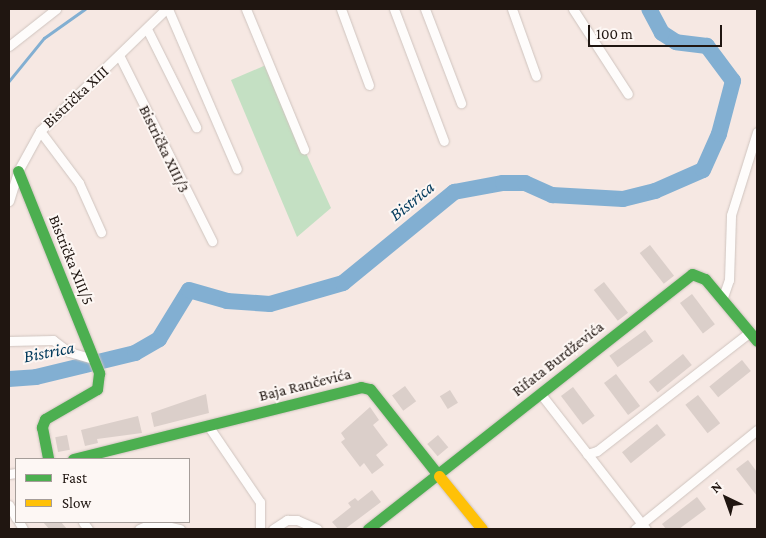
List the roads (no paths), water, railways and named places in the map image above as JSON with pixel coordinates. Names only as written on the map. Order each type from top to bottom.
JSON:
[{"type":"street","points":[[9,46],[56,9]]},
{"type":"street","points":[[167,9],[237,169]]},
{"type":"street","name":"Bistrička XIII","points":[[9,201],[14,178],[40,132],[62,106],[120,57],[167,9]]},
{"type":"street","points":[[246,9],[304,149]]},
{"type":"street","points":[[341,9],[369,85]]},
{"type":"street","points":[[394,9],[444,141]]},
{"type":"street","points":[[425,9],[461,102]]},
{"type":"street","points":[[512,9],[536,76]]},
{"type":"street","points":[[573,9],[628,94]]},
{"type":"street","points":[[147,29],[196,127]]},
{"type":"street","name":"Bistrička XIII/3","points":[[120,57],[212,241]]},
{"type":"street","points":[[40,132],[79,183],[101,232]]},
{"type":"street","points":[[723,297],[729,280],[731,215],[757,132]]},
{"type":"street","name":"Bistrička XIII/5","points":[[14,178],[99,373],[97,390],[45,419],[42,427],[48,458]]},
{"type":"street","name":"Rifata Burdževića","points":[[368,529],[688,276],[696,274],[706,279],[723,297],[757,341]]},
{"type":"street","points":[[587,454],[597,451],[750,332]]},
{"type":"street","points":[[9,341],[53,340],[69,352],[94,360]]},
{"type":"street","name":"Baja Rančevića","points":[[83,458],[104,456],[361,388],[370,389],[482,529]]},
{"type":"street","points":[[540,394],[641,528],[757,430]]},
{"type":"street","points":[[209,427],[260,502],[260,529]]},
{"type":"street","points":[[9,505],[15,516]]},
{"type":"street","points":[[273,529],[287,520],[297,520],[317,529]]},
{"type":"street","points":[[139,529],[150,523],[180,529]]},
{"type":"waterway","points":[[9,81],[44,38],[85,9]]},
{"type":"waterway","name":"Bistrica","points":[[9,379],[36,377],[135,353],[159,339],[189,290],[227,301],[270,304],[343,283],[454,192],[503,183],[525,183],[552,195],[623,199],[655,191],[703,170],[719,134],[733,81],[707,46],[676,42],[662,33],[649,9]]}]
